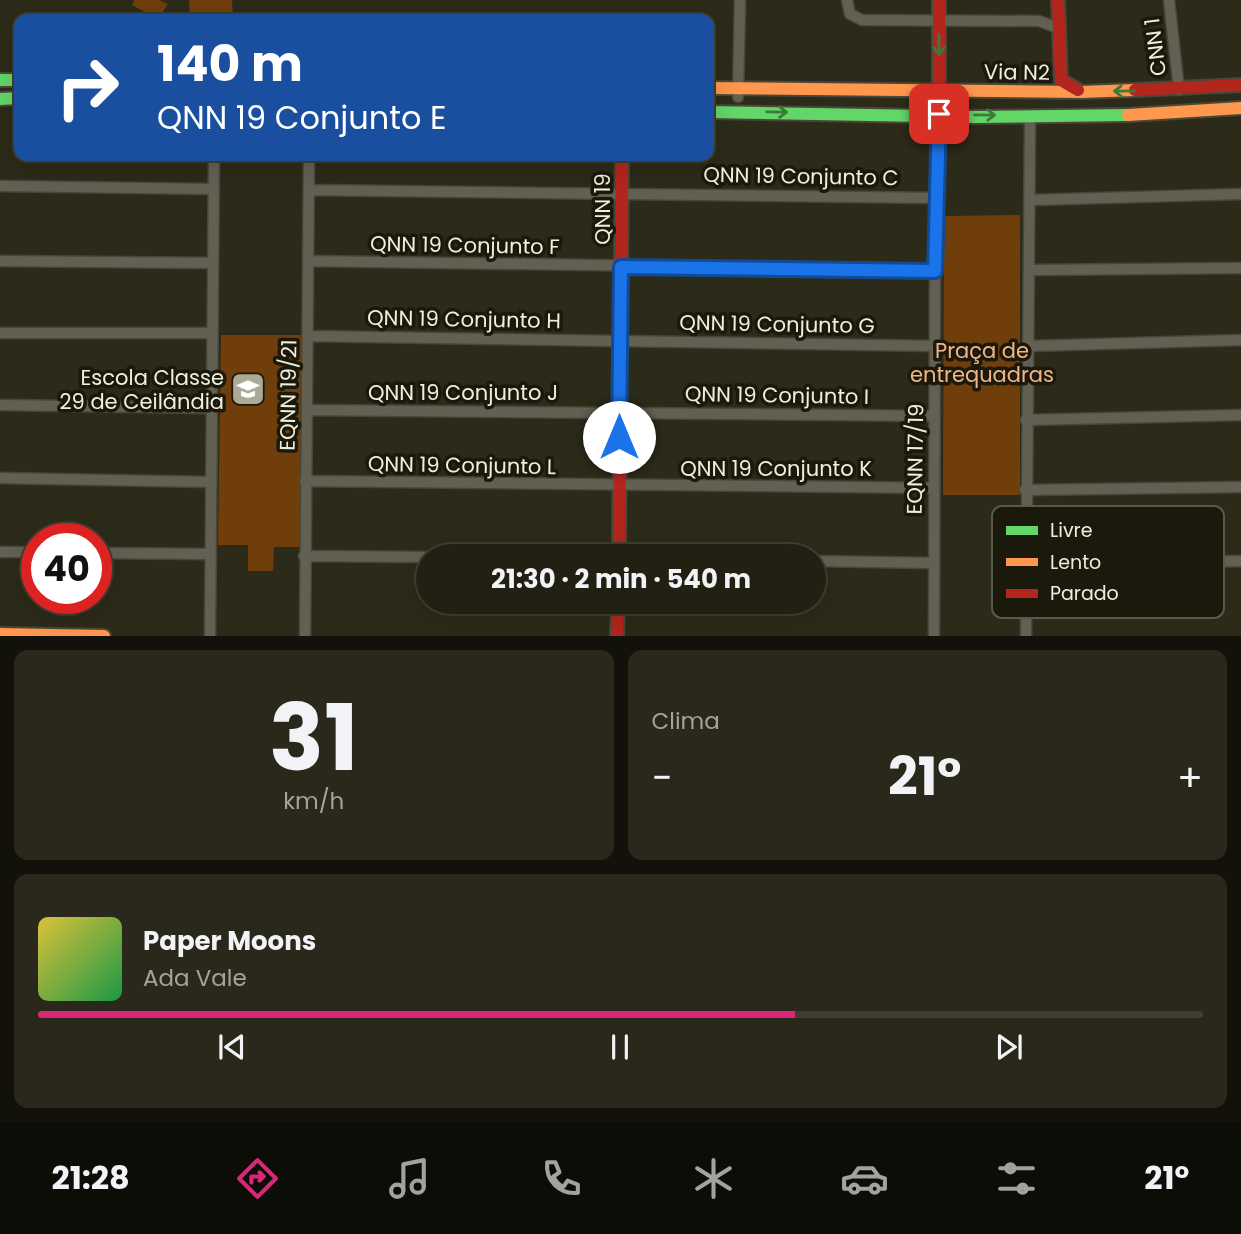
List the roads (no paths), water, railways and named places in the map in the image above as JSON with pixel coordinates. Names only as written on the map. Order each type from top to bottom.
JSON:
[{"type":"main road","points":[[939,0],[939,91]]},
{"type":"main road","points":[[1058,0],[1061,79],[1082,92]]},
{"type":"main road","name":"Via N2","points":[[738,93],[850,90],[1161,91],[1241,85]]},
{"type":"main road","points":[[714,89],[738,93],[738,107],[752,112]]},
{"type":"main road","points":[[714,89],[723,91],[726,98],[721,106],[714,106]]},
{"type":"main road","points":[[1076,116],[1175,106],[1178,101],[1176,95],[1161,91]]},
{"type":"main road","points":[[1205,112],[1189,107],[1189,96],[1241,91]]},
{"type":"main road","name":"Via N2","points":[[714,112],[1076,116],[1205,112],[1241,108]]},
{"type":"main road","name":"QNN 19","points":[[619,544],[622,161]]},
{"type":"main road","points":[[617,635],[618,614]]},
{"type":"main road","points":[[0,634],[104,635]]},
{"type":"street","points":[[738,93],[740,0]]},
{"type":"street","points":[[847,0],[848,9],[858,19],[1043,21],[1058,28]]},
{"type":"street","name":"CNN 1","points":[[1169,0],[1179,90]]},
{"type":"street","name":"EQNN 17/19","points":[[934,635],[932,563],[939,114]]},
{"type":"street","points":[[1025,506],[1030,346],[1030,116]]},
{"type":"street","points":[[210,635],[214,161]]},
{"type":"street","name":"EQNN 19/21","points":[[305,635],[309,161]]},
{"type":"street","points":[[0,186],[213,189]]},
{"type":"street","name":"QNN 19 Conjunto C","points":[[309,190],[937,198]]},
{"type":"street","points":[[1031,200],[1241,194]]},
{"type":"street","points":[[0,261],[212,263]]},
{"type":"street","name":"QNN 19 Conjunto F","points":[[309,261],[935,271]]},
{"type":"street","points":[[1031,270],[1241,268]]},
{"type":"street","points":[[0,333],[212,333]]},
{"type":"street","name":"QNN 19 Conjunto H","points":[[309,336],[619,341]]},
{"type":"street","points":[[1030,346],[1241,340]]},
{"type":"street","name":"QNN 19 Conjunto G","points":[[619,341],[935,345]]},
{"type":"street","points":[[0,405],[210,408]]},
{"type":"street","name":"QNN 19 Conjunto J","points":[[307,410],[619,412]]},
{"type":"street","name":"QNN 19 Conjunto I","points":[[619,412],[935,416]]},
{"type":"street","points":[[1026,420],[1241,415]]},
{"type":"street","points":[[0,478],[210,482]]},
{"type":"street","name":"QNN 19 Conjunto L","points":[[305,481],[619,486]]},
{"type":"street","name":"QNN 19 Conjunto K","points":[[619,486],[933,488]]},
{"type":"street","points":[[1025,490],[1241,487]]},
{"type":"street","points":[[0,552],[21,552]]},
{"type":"street","points":[[112,553],[209,554]]},
{"type":"street","points":[[304,556],[416,557]]},
{"type":"street","points":[[826,561],[932,563]]},
{"type":"place","name":"Escola Classe 29 de Ceilândia","points":[[248,389]]},
{"type":"park label","name":"Praça de entrequadras","points":[[982,362]]}]
